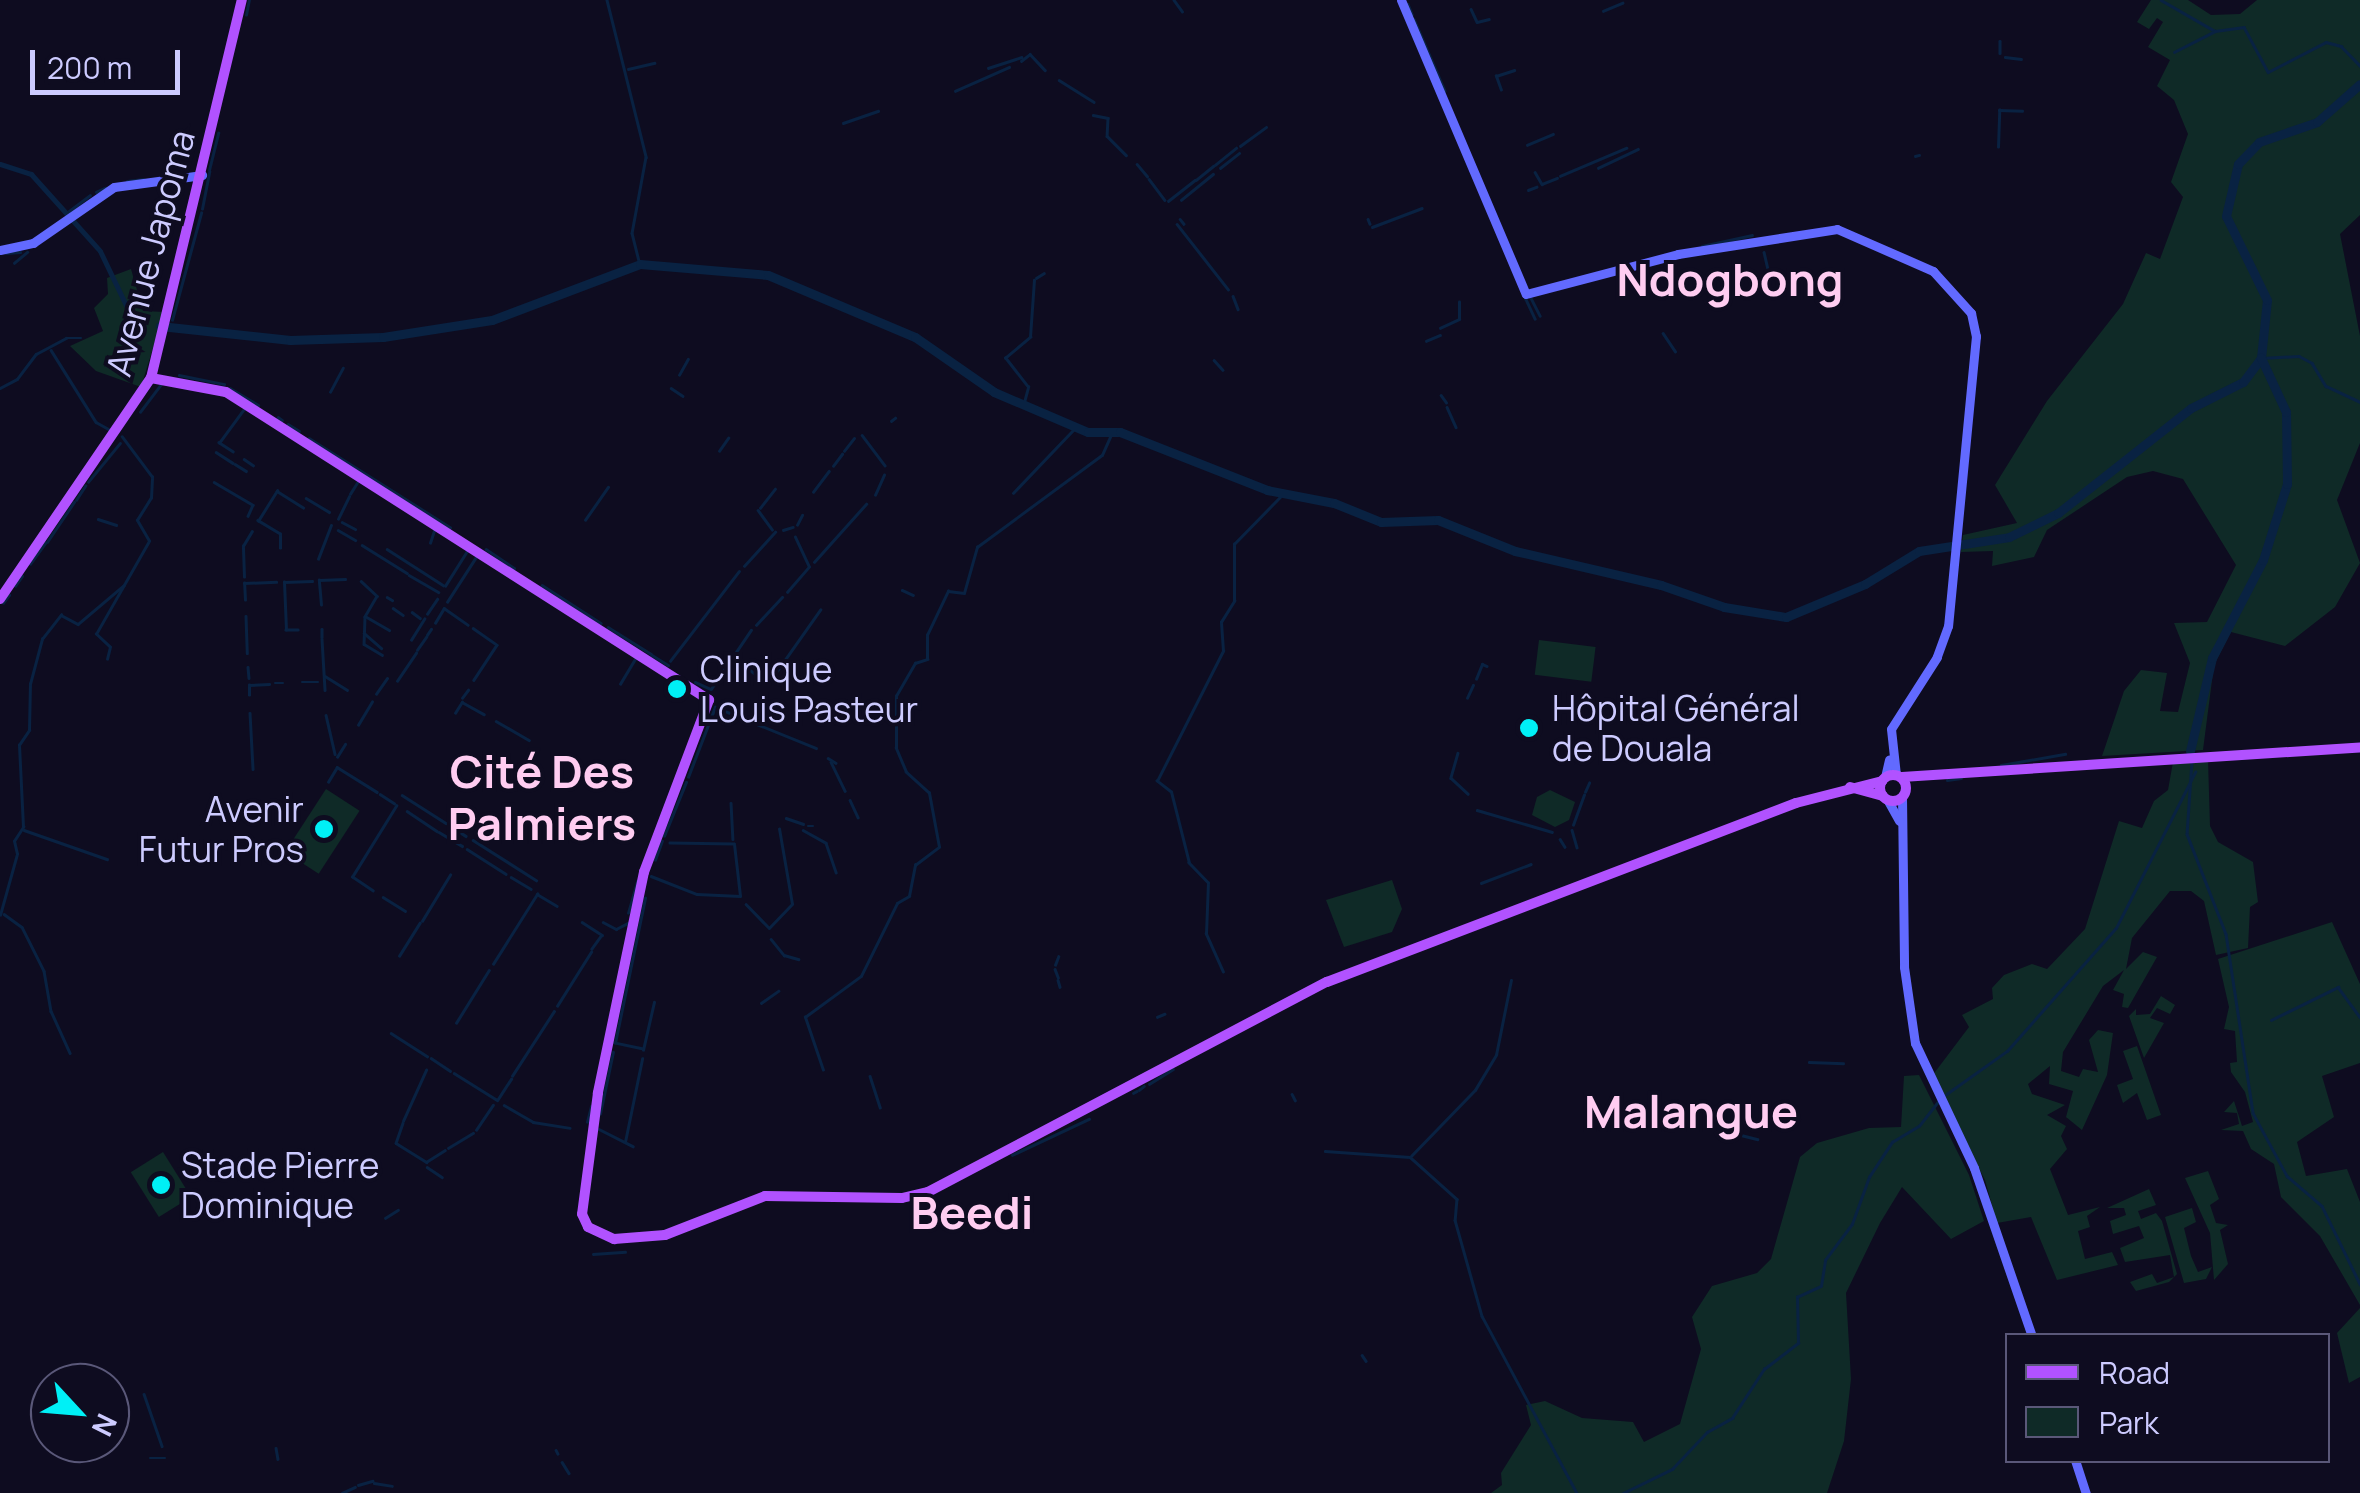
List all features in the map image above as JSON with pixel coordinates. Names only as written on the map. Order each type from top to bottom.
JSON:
[{"type":"main road","name":"Avenue Japoma","points":[[0,599],[151,378],[242,0]]},
{"type":"main road","points":[[1401,0],[1526,294],[1678,254],[1827,229],[1854,233],[1946,280],[1972,313],[1976,336],[1946,634],[1891,729],[1891,777],[1885,798],[1901,823]]},
{"type":"main road","points":[[0,250],[33,243],[114,187],[202,174]]},
{"type":"main road","points":[[151,378],[226,392],[709,700],[644,872],[601,1077],[582,1214],[588,1228],[614,1238],[664,1236],[765,1196],[902,1198],[928,1192],[1326,982],[1850,786],[1891,777],[1934,778],[2360,747]]},
{"type":"main road","points":[[1891,777],[1904,795],[1901,823],[1907,995],[1931,1086],[1974,1168],[2031,1333]]},
{"type":"main road","points":[[1850,786],[1885,798],[1904,795],[1934,778]]},
{"type":"main road","points":[[2076,1463],[2086,1493]]},
{"type":"green space","points":[[2151,0],[2188,0],[2211,15],[2240,14],[2257,0],[2360,0],[2360,215],[2340,234],[2360,336],[2360,443],[2337,500],[2360,563],[2335,607],[2285,646],[2231,632],[2214,665],[2203,750],[2102,756],[2124,691],[2141,670],[2167,673],[2160,711],[2178,712],[2190,663],[2174,623],[2207,622],[2236,565],[2183,479],[2153,471],[2127,477],[2047,530],[2034,557],[1992,566],[1993,551],[1961,552],[1963,535],[2017,523],[1995,485],[2047,401],[2123,304],[2146,253],[2160,259],[2183,197],[2171,182],[2188,134],[2174,100],[2157,86],[2170,60],[2148,47],[2163,22],[2157,18],[2149,29],[2137,22]]},
{"type":"green space","points":[[131,269],[143,311],[164,312],[141,387],[96,371],[70,346],[103,331],[94,308],[108,294],[107,278]]},
{"type":"green space","points":[[1539,640],[1596,647],[1591,682],[1535,675]]},
{"type":"green space","points":[[2208,759],[2210,826],[2218,842],[2253,862],[2258,902],[2250,907],[2248,948],[2216,955],[2204,901],[2191,891],[2170,891],[2132,938],[2126,969],[2143,952],[2157,957],[2128,1008],[2122,1007],[2124,994],[2113,990],[2124,970],[2103,986],[2063,1052],[2061,1071],[2079,1077],[2083,1069],[2098,1072],[2089,1040],[2098,1030],[2113,1033],[2107,1075],[2082,1130],[2066,1117],[2073,1091],[2049,1084],[2050,1066],[2028,1084],[2032,1094],[2065,1105],[2047,1115],[2066,1126],[2061,1136],[2067,1149],[2050,1169],[2068,1215],[2100,1207],[2087,1216],[2090,1227],[2078,1231],[2085,1259],[2112,1252],[2118,1265],[2057,1280],[2031,1217],[1997,1223],[1985,1180],[1932,1076],[1969,1027],[1962,1015],[1993,999],[1992,988],[2004,975],[2032,964],[2047,969],[2085,929],[2119,821],[2142,828],[2154,801],[2168,790],[2173,762]]},
{"type":"green space","name":"Avenir Futur Pros","points":[[326,789],[360,811],[319,874],[285,852]]},
{"type":"green space","points":[[1550,790],[1575,802],[1569,820],[1555,827],[1532,815],[1537,797]]},
{"type":"green space","points":[[1392,880],[1402,909],[1392,932],[1344,947],[1326,900]]},
{"type":"green space","points":[[2332,922],[2360,984],[2360,1063],[2322,1076],[2334,1117],[2297,1142],[2306,1176],[2347,1169],[2360,1202],[2360,1305],[2320,1236],[2281,1197],[2274,1164],[2251,1149],[2243,1131],[2221,1130],[2239,1124],[2237,1113],[2224,1112],[2234,1101],[2242,1126],[2253,1122],[2245,1092],[2231,1072],[2230,1063],[2237,1062],[2235,1031],[2224,1029],[2229,1007],[2218,959]]},
{"type":"green space","points":[[2161,996],[2175,1005],[2170,1014],[2157,1008],[2150,1018],[2164,1023],[2144,1058],[2129,1016],[2136,1009],[2136,1015],[2150,1014]]},
{"type":"green space","points":[[2137,1046],[2161,1115],[2147,1120],[2137,1093],[2123,1103],[2117,1085],[2133,1079],[2123,1051]]},
{"type":"green space","points":[[1919,1075],[1969,1175],[1984,1221],[1951,1239],[1902,1187],[1880,1223],[1846,1293],[1851,1379],[1844,1441],[1827,1493],[1491,1493],[1502,1485],[1501,1473],[1531,1425],[1526,1405],[1545,1401],[1582,1418],[1633,1422],[1644,1442],[1680,1424],[1701,1349],[1692,1317],[1712,1286],[1757,1273],[1771,1259],[1800,1157],[1817,1143],[1869,1128],[1901,1127],[1904,1076]]},
{"type":"green space","name":"Stade Pierre Dominique","points":[[163,1152],[191,1197],[159,1217],[131,1172]]},
{"type":"green space","points":[[2208,1171],[2219,1199],[2210,1205],[2216,1223],[2228,1225],[2220,1230],[2228,1264],[2214,1280],[2210,1233],[2185,1178]]},
{"type":"green space","points":[[2149,1189],[2156,1205],[2138,1211],[2141,1219],[2156,1213],[2162,1221],[2177,1274],[2174,1277],[2170,1255],[2125,1262],[2120,1248],[2144,1238],[2139,1226],[2113,1234],[2110,1221],[2126,1215],[2124,1208],[2107,1208]]},
{"type":"green space","points":[[2192,1208],[2196,1222],[2184,1228],[2191,1256],[2198,1272],[2212,1267],[2206,1279],[2184,1283],[2165,1217]]},
{"type":"green space","points":[[2152,1274],[2157,1283],[2174,1277],[2136,1291],[2130,1282]]},
{"type":"green space","points":[[2360,1308],[2360,1377],[2349,1383],[2337,1333]]},
{"type":"waterway","points":[[246,15],[249,0]]},
{"type":"waterway","points":[[607,0],[646,157],[632,233],[640,264]]},
{"type":"waterway","points":[[1174,0],[1182,11]]},
{"type":"waterway","points":[[2161,0],[2215,31],[2244,27],[2268,72],[2326,42],[2341,46],[2360,66]]},
{"type":"waterway","points":[[1603,11],[1622,3]]},
{"type":"waterway","points":[[1408,4],[1412,14]]},
{"type":"waterway","points":[[1471,9],[1477,22],[1489,19]]},
{"type":"waterway","points":[[1414,19],[1445,91]]},
{"type":"waterway","points":[[2174,52],[2215,31]]},
{"type":"waterway","points":[[2000,41],[2000,53]]},
{"type":"waterway","points":[[1021,61],[1030,54],[1045,70]]},
{"type":"waterway","points":[[988,68],[1021,57]]},
{"type":"waterway","points":[[2005,57],[2021,59]]},
{"type":"waterway","points":[[628,69],[654,63]]},
{"type":"waterway","points":[[955,91],[1009,67]]},
{"type":"waterway","points":[[1501,90],[1496,76],[1514,70]]},
{"type":"waterway","points":[[1059,80],[1094,102]]},
{"type":"waterway","points":[[160,326],[290,340],[383,337],[492,320],[640,264],[768,275],[915,337],[994,392],[1088,432],[1120,432],[1267,490],[1334,503],[1381,522],[1438,520],[1515,551],[1661,585],[1724,607],[1786,617],[1865,584],[1919,551],[2009,537],[2058,513],[2191,408],[2243,382],[2261,358],[2267,300],[2226,216],[2238,164],[2259,142],[2317,122],[2360,84]]},
{"type":"waterway","points":[[1998,147],[1999,110],[2022,111]]},
{"type":"waterway","points":[[843,123],[878,111]]},
{"type":"waterway","points":[[1093,115],[1108,118],[1107,136],[1126,155]]},
{"type":"waterway","points":[[1240,146],[1266,127]]},
{"type":"waterway","points":[[209,170],[218,133]]},
{"type":"waterway","points":[[1527,145],[1553,134]]},
{"type":"waterway","points":[[1215,165],[1236,148]]},
{"type":"waterway","points":[[1560,176],[1626,148]]},
{"type":"waterway","points":[[1598,168],[1638,149]]},
{"type":"waterway","points":[[1220,168],[1239,153]]},
{"type":"waterway","points":[[1915,156],[1919,155]]},
{"type":"waterway","points":[[0,164],[31,174],[100,251],[134,322]]},
{"type":"waterway","points":[[1137,164],[1147,176]]},
{"type":"waterway","points":[[1196,180],[1213,166]]},
{"type":"waterway","points":[[202,209],[209,172]]},
{"type":"waterway","points":[[1535,172],[1542,184],[1557,178]]},
{"type":"waterway","points":[[1181,200],[1213,174]]},
{"type":"waterway","points":[[127,181],[143,179]]},
{"type":"waterway","points":[[1149,179],[1165,200]]},
{"type":"waterway","points":[[1168,201],[1195,180]]},
{"type":"waterway","points":[[1528,190],[1536,187]]},
{"type":"waterway","points":[[96,192],[105,188]]},
{"type":"waterway","points":[[69,211],[90,195]]},
{"type":"waterway","points":[[1372,227],[1422,208]]},
{"type":"waterway","points":[[172,320],[201,213]]},
{"type":"waterway","points":[[1180,219],[1184,224]]},
{"type":"waterway","points":[[1368,219],[1370,224]]},
{"type":"waterway","points":[[1177,224],[1228,289]]},
{"type":"waterway","points":[[1702,246],[1752,235]]},
{"type":"waterway","points":[[6,253],[20,252]]},
{"type":"waterway","points":[[14,263],[27,252]]},
{"type":"waterway","points":[[1764,252],[1768,270]]},
{"type":"waterway","points":[[1036,278],[1044,273]]},
{"type":"waterway","points":[[1023,406],[1028,387],[1005,358],[1030,337],[1034,280]]},
{"type":"waterway","points":[[1524,295],[1535,319]]},
{"type":"waterway","points":[[1233,296],[1238,309]]},
{"type":"waterway","points":[[1530,296],[1540,316]]},
{"type":"waterway","points":[[1440,328],[1459,319],[1459,302]]},
{"type":"waterway","points":[[1663,333],[1675,351]]},
{"type":"waterway","points":[[1426,341],[1440,335]]},
{"type":"waterway","points":[[0,388],[17,379],[36,354],[66,338],[81,338]]},
{"type":"waterway","points":[[51,350],[96,422],[112,431]]},
{"type":"waterway","points":[[2261,358],[2299,356],[2312,363],[2326,386],[2360,402]]},
{"type":"waterway","points":[[2190,751],[2212,658],[2263,560],[2287,484],[2286,412],[2261,358]]},
{"type":"waterway","points":[[679,375],[688,359]]},
{"type":"waterway","points":[[1214,360],[1223,370]]},
{"type":"waterway","points":[[330,392],[343,368]]},
{"type":"waterway","points":[[179,375],[224,384]]},
{"type":"waterway","points":[[140,412],[161,384]]},
{"type":"waterway","points":[[230,388],[258,405]]},
{"type":"waterway","points":[[671,388],[683,396]]},
{"type":"waterway","points":[[1441,395],[1446,402]]},
{"type":"waterway","points":[[1447,407],[1456,427]]},
{"type":"waterway","points":[[233,452],[219,443],[244,409]]},
{"type":"waterway","points":[[278,417],[282,420]]},
{"type":"waterway","points":[[891,421],[895,418]]},
{"type":"waterway","points":[[288,424],[299,431]]},
{"type":"waterway","points":[[1013,493],[1077,426]]},
{"type":"waterway","points":[[823,1070],[805,1017],[861,976],[897,903],[909,896],[915,865],[939,847],[929,793],[906,772],[896,748],[896,696],[915,663],[927,659],[927,635],[948,591],[964,593],[977,547],[1102,455],[1113,430]]},
{"type":"waterway","points":[[862,435],[885,465]]},
{"type":"waterway","points":[[107,659],[110,647],[96,634],[149,541],[137,520],[151,498],[152,477],[122,437]]},
{"type":"waterway","points":[[309,438],[450,527]]},
{"type":"waterway","points":[[719,451],[728,438]]},
{"type":"waterway","points":[[844,451],[854,438]]},
{"type":"waterway","points":[[88,482],[120,443]]},
{"type":"waterway","points":[[216,452],[233,463]]},
{"type":"waterway","points":[[833,466],[842,454]]},
{"type":"waterway","points":[[244,459],[253,465]]},
{"type":"waterway","points":[[235,464],[246,471]]},
{"type":"waterway","points":[[813,492],[829,471]]},
{"type":"waterway","points":[[875,495],[884,475]]},
{"type":"waterway","points":[[214,482],[253,505],[248,516]]},
{"type":"waterway","points":[[350,494],[357,483]]},
{"type":"waterway","points":[[76,500],[85,486]]},
{"type":"waterway","points":[[585,520],[608,487]]},
{"type":"waterway","points":[[760,508],[775,489]]},
{"type":"waterway","points":[[280,548],[280,534],[258,521],[277,491],[303,507]]},
{"type":"waterway","points":[[1223,972],[1206,934],[1208,883],[1189,863],[1171,792],[1157,781],[1223,651],[1221,622],[1234,601],[1234,544],[1283,494]]},
{"type":"waterway","points":[[338,519],[349,496]]},
{"type":"waterway","points":[[306,498],[329,512]]},
{"type":"waterway","points":[[47,542],[74,502]]},
{"type":"waterway","points":[[814,562],[866,504]]},
{"type":"waterway","points":[[758,510],[772,529]]},
{"type":"waterway","points":[[797,525],[802,515]]},
{"type":"waterway","points":[[98,519],[116,525]]},
{"type":"waterway","points":[[342,522],[355,529]]},
{"type":"waterway","points":[[318,559],[331,525]]},
{"type":"waterway","points":[[783,530],[793,527]]},
{"type":"waterway","points":[[338,530],[355,540]]},
{"type":"waterway","points":[[244,577],[243,546],[252,531]]},
{"type":"waterway","points":[[430,543],[434,531]]},
{"type":"waterway","points":[[744,566],[775,532]]},
{"type":"waterway","points":[[787,592],[809,567],[795,537]]},
{"type":"waterway","points":[[30,564],[45,543]]},
{"type":"waterway","points":[[362,545],[407,573]]},
{"type":"waterway","points":[[387,549],[443,585]]},
{"type":"waterway","points":[[486,549],[514,568]]},
{"type":"waterway","points":[[445,586],[467,551]]},
{"type":"waterway","points":[[447,602],[476,557]]},
{"type":"waterway","points":[[670,661],[739,571]]},
{"type":"waterway","points":[[409,575],[438,592]]},
{"type":"waterway","points":[[15,586],[22,576]]},
{"type":"waterway","points":[[321,605],[319,580],[345,579]]},
{"type":"waterway","points":[[298,630],[286,630],[284,582],[312,581]]},
{"type":"waterway","points":[[361,581],[377,596],[365,617],[364,644],[382,655]]},
{"type":"waterway","points":[[245,600],[244,583],[276,582]]},
{"type":"waterway","points":[[0,915],[17,854],[14,841],[23,827],[19,745],[29,730],[30,684],[42,639],[61,615],[78,624],[124,585]]},
{"type":"waterway","points":[[542,585],[601,623]]},
{"type":"waterway","points":[[902,590],[913,595]]},
{"type":"waterway","points":[[3,603],[9,595]]},
{"type":"waterway","points":[[387,597],[392,600]]},
{"type":"waterway","points":[[756,625],[782,597]]},
{"type":"waterway","points":[[427,614],[437,599]]},
{"type":"waterway","points":[[393,608],[403,615]]},
{"type":"waterway","points":[[435,623],[444,608],[468,625]]},
{"type":"waterway","points":[[777,671],[820,610]]},
{"type":"waterway","points":[[412,612],[420,618]]},
{"type":"waterway","points":[[246,616],[247,653]]},
{"type":"waterway","points":[[365,616],[389,630]]},
{"type":"waterway","points":[[411,640],[424,619]]},
{"type":"waterway","points":[[608,627],[651,654]]},
{"type":"waterway","points":[[473,628],[497,645],[474,680]]},
{"type":"waterway","points":[[322,629],[322,637]]},
{"type":"waterway","points":[[427,635],[431,629]]},
{"type":"waterway","points":[[695,682],[711,689],[751,630]]},
{"type":"waterway","points":[[364,633],[381,648]]},
{"type":"waterway","points":[[417,650],[426,637]]},
{"type":"waterway","points":[[322,639],[325,690]]},
{"type":"waterway","points":[[397,681],[416,653]]},
{"type":"waterway","points":[[652,655],[668,665]]},
{"type":"waterway","points":[[620,684],[635,659]]},
{"type":"waterway","points":[[739,661],[766,683],[776,673]]},
{"type":"waterway","points":[[1476,679],[1482,664],[1487,666]]},
{"type":"waterway","points":[[248,667],[249,678]]},
{"type":"waterway","points":[[325,676],[347,690]]},
{"type":"waterway","points":[[376,694],[387,678]]},
{"type":"waterway","points":[[302,682],[318,682]]},
{"type":"waterway","points":[[275,683],[283,683]]},
{"type":"waterway","points":[[249,695],[249,685],[269,684]]},
{"type":"waterway","points":[[1467,698],[1473,685]]},
{"type":"waterway","points":[[462,698],[468,690]]},
{"type":"waterway","points":[[358,725],[372,702]]},
{"type":"waterway","points":[[455,713],[462,702],[484,714]]},
{"type":"waterway","points":[[688,777],[715,707],[816,748]]},
{"type":"waterway","points":[[250,713],[253,769]]},
{"type":"waterway","points":[[326,715],[335,754]]},
{"type":"waterway","points":[[496,721],[529,740]]},
{"type":"waterway","points":[[337,757],[345,744]]},
{"type":"waterway","points":[[1458,753],[1451,778],[1468,794]]},
{"type":"waterway","points":[[2001,765],[2065,754]]},
{"type":"waterway","points":[[828,758],[836,763]]},
{"type":"waterway","points":[[2192,761],[2187,834],[2226,934],[2253,1113],[2287,1176],[2322,1206],[2360,1284]]},
{"type":"waterway","points":[[831,762],[845,791]]},
{"type":"waterway","points":[[328,782],[337,767],[377,792]]},
{"type":"waterway","points":[[1945,1095],[2007,1051],[2116,928],[2195,772]]},
{"type":"waterway","points":[[1947,780],[1961,778]]},
{"type":"waterway","points":[[664,836],[686,782]]},
{"type":"waterway","points":[[1585,792],[1589,783]]},
{"type":"waterway","points":[[380,794],[394,803]]},
{"type":"waterway","points":[[402,795],[446,823]]},
{"type":"waterway","points":[[1573,825],[1584,795]]},
{"type":"waterway","points":[[850,800],[858,817]]},
{"type":"waterway","points":[[731,803],[733,839]]},
{"type":"waterway","points":[[373,891],[352,877],[396,806]]},
{"type":"waterway","points":[[1477,810],[1552,832]]},
{"type":"waterway","points":[[407,811],[437,831]]},
{"type":"waterway","points":[[786,818],[803,824]]},
{"type":"waterway","points":[[449,825],[466,836]]},
{"type":"waterway","points":[[808,826],[813,826]]},
{"type":"waterway","points":[[746,904],[769,928],[792,904],[779,829]]},
{"type":"waterway","points":[[24,830],[107,859]]},
{"type":"waterway","points":[[803,830],[826,843],[836,872]]},
{"type":"waterway","points":[[1572,830],[1577,847]]},
{"type":"waterway","points":[[439,832],[462,846]]},
{"type":"waterway","points":[[1560,839],[1565,847]]},
{"type":"waterway","points":[[473,840],[536,880]]},
{"type":"waterway","points":[[655,860],[662,841]]},
{"type":"waterway","points":[[651,876],[697,894],[740,896],[734,844],[670,843]]},
{"type":"waterway","points":[[467,849],[506,874]]},
{"type":"waterway","points":[[1481,883],[1531,864]]},
{"type":"waterway","points":[[422,921],[450,875]]},
{"type":"waterway","points":[[511,877],[531,889]]},
{"type":"waterway","points":[[628,913],[637,881]]},
{"type":"waterway","points":[[493,964],[537,894],[557,906]]},
{"type":"waterway","points":[[383,897],[405,911]]},
{"type":"waterway","points":[[643,1049],[615,1043],[645,898]]},
{"type":"waterway","points":[[4,914],[22,927],[44,971],[51,1011],[70,1053]]},
{"type":"waterway","points":[[582,922],[602,935],[592,949]]},
{"type":"waterway","points":[[603,922],[616,929],[628,923]]},
{"type":"waterway","points":[[399,956],[420,923]]},
{"type":"waterway","points":[[771,939],[784,955],[798,959]]},
{"type":"waterway","points":[[557,1006],[591,952]]},
{"type":"waterway","points":[[1055,965],[1058,957]]},
{"type":"waterway","points":[[1055,969],[1058,977]]},
{"type":"waterway","points":[[456,1023],[489,970]]},
{"type":"waterway","points":[[1058,980],[1060,987]]},
{"type":"waterway","points":[[1411,1156],[1475,1090],[1496,1055],[1511,980]]},
{"type":"waterway","points":[[2271,1020],[2338,987],[2360,1017]]},
{"type":"waterway","points":[[761,1003],[778,991]]},
{"type":"waterway","points":[[643,1050],[654,1002]]},
{"type":"waterway","points":[[512,1076],[554,1011]]},
{"type":"waterway","points":[[1157,1017],[1164,1014]]},
{"type":"waterway","points":[[391,1033],[427,1056]]},
{"type":"waterway","points":[[600,1114],[613,1052]]},
{"type":"waterway","points":[[431,1058],[450,1071]]},
{"type":"waterway","points":[[625,1142],[642,1059]]},
{"type":"waterway","points":[[1809,1062],[1843,1063]]},
{"type":"waterway","points":[[1149,1084],[1173,1069]]},
{"type":"waterway","points":[[403,1121],[426,1070]]},
{"type":"waterway","points":[[454,1073],[497,1100]]},
{"type":"waterway","points":[[870,1076],[880,1107]]},
{"type":"waterway","points":[[498,1099],[511,1079]]},
{"type":"waterway","points":[[1139,1090],[1144,1086]]},
{"type":"waterway","points":[[1133,1093],[1137,1091]]},
{"type":"waterway","points":[[1292,1094],[1295,1100]]},
{"type":"waterway","points":[[1623,1493],[1672,1469],[1707,1432],[1732,1418],[1764,1369],[1798,1343],[1797,1297],[1821,1286],[1825,1260],[1852,1224],[1869,1177],[1892,1142],[1919,1126],[1939,1100]]},
{"type":"waterway","points":[[476,1130],[493,1105]]},
{"type":"waterway","points":[[504,1105],[533,1122],[570,1128]]},
{"type":"waterway","points":[[587,1122],[591,1106]]},
{"type":"waterway","points":[[1012,1155],[1089,1119]]},
{"type":"waterway","points":[[403,1123],[396,1143],[426,1162],[445,1150]]},
{"type":"waterway","points":[[599,1129],[633,1146]]},
{"type":"waterway","points":[[448,1148],[473,1133]]},
{"type":"waterway","points":[[1737,1134],[1757,1139]]},
{"type":"waterway","points":[[1325,1151],[1410,1157],[1457,1199],[1455,1220],[1482,1316],[1577,1493]]},
{"type":"waterway","points":[[427,1167],[442,1177]]},
{"type":"waterway","points":[[385,1218],[398,1210]]},
{"type":"waterway","points":[[593,1254],[625,1252]]},
{"type":"waterway","points":[[1362,1355],[1366,1361]]},
{"type":"waterway","points":[[144,1394],[162,1446]]},
{"type":"waterway","points":[[276,1448],[278,1459]]},
{"type":"waterway","points":[[556,1450],[558,1454]]},
{"type":"waterway","points":[[150,1458],[165,1458]]},
{"type":"waterway","points":[[562,1462],[569,1473]]},
{"type":"waterway","points":[[358,1485],[372,1481]]},
{"type":"waterway","points":[[374,1483],[392,1486]]},
{"type":"waterway","points":[[342,1493],[355,1487]]},
{"type":"place","name":"Clinique Louis Pasteur","points":[[677,689]]},
{"type":"place","name":"Hôpital Général de Douala","points":[[1529,728]]},
{"type":"place","name":"Avenir Futur Pros","points":[[324,829]]},
{"type":"place","name":"Stade Pierre Dominique","points":[[161,1185]]},
{"type":"district","name":"Ndogbong","points":[[1730,280]]},
{"type":"district","name":"Cité Des Palmiers","points":[[542,798]]},
{"type":"district","name":"Malangue","points":[[1691,1112]]},
{"type":"district","name":"Beedi","points":[[972,1213]]}]
